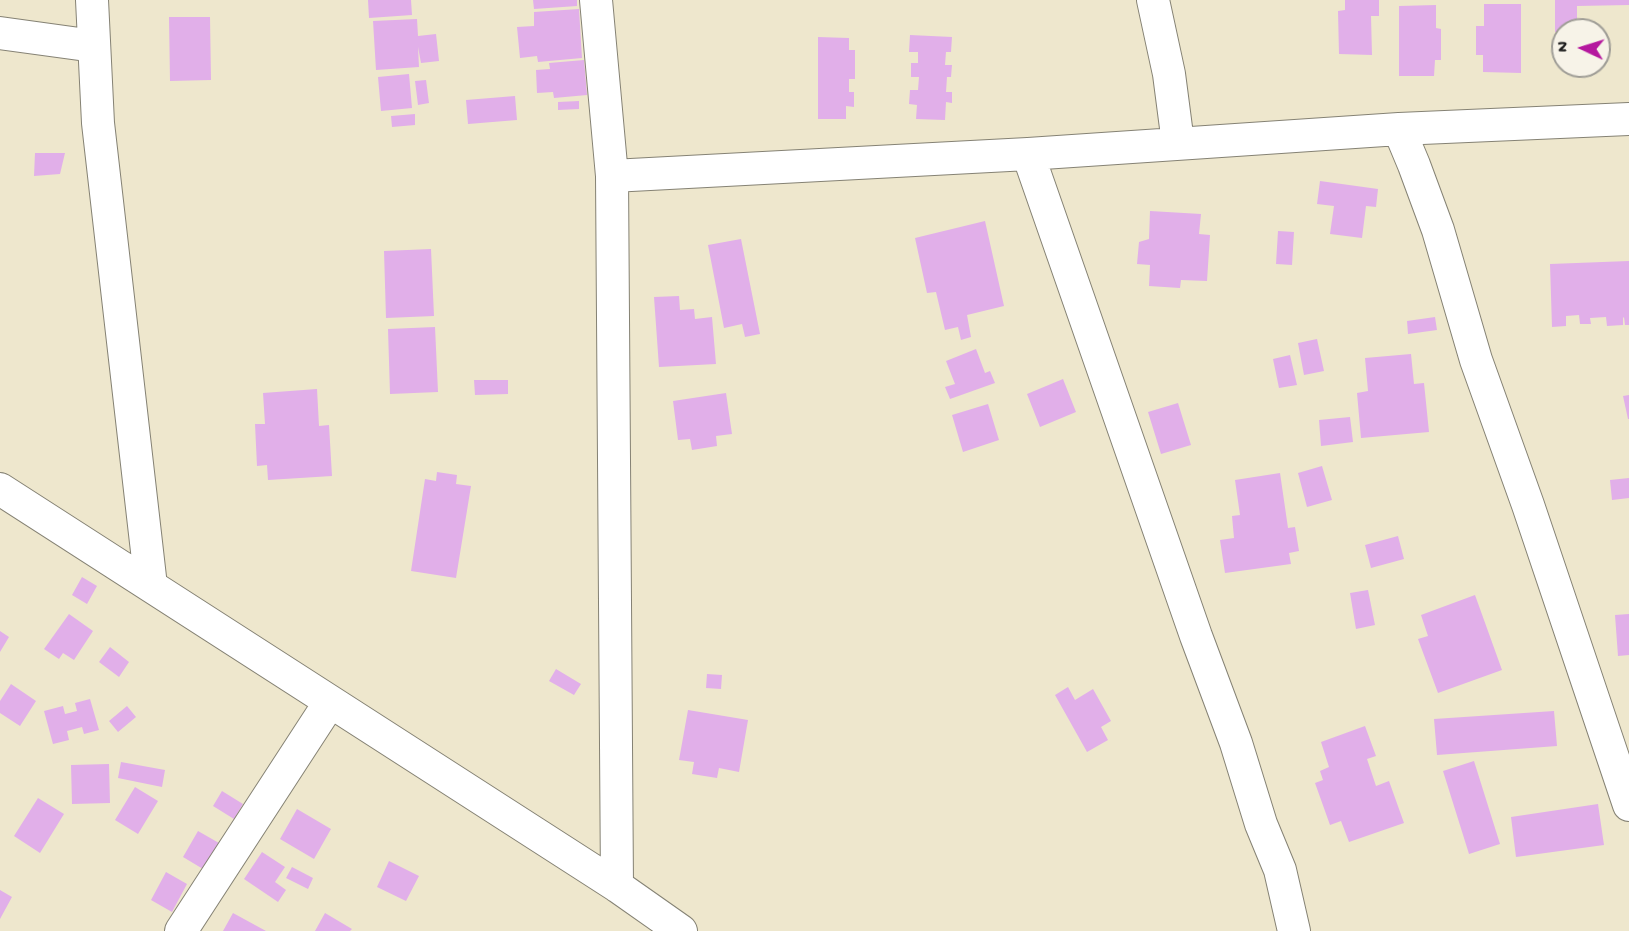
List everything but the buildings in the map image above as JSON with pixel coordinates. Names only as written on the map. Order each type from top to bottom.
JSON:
[{"type":"street","points":[[92,0],[98,123],[151,586]]},
{"type":"street","points":[[596,0],[612,176],[617,886]]},
{"type":"street","points":[[1153,0],[1169,74],[1178,143]]},
{"type":"street","points":[[0,33],[94,46]]},
{"type":"street","points":[[612,176],[1028,154],[1399,129],[1629,119]]},
{"type":"street","points":[[1399,129],[1438,230],[1476,360],[1528,505],[1629,805]]},
{"type":"street","points":[[1028,154],[1196,636],[1236,743],[1261,824],[1280,870],[1294,931]]},
{"type":"street","points":[[0,489],[617,886],[650,921],[681,931]]},
{"type":"street","points":[[181,931],[330,702]]}]
